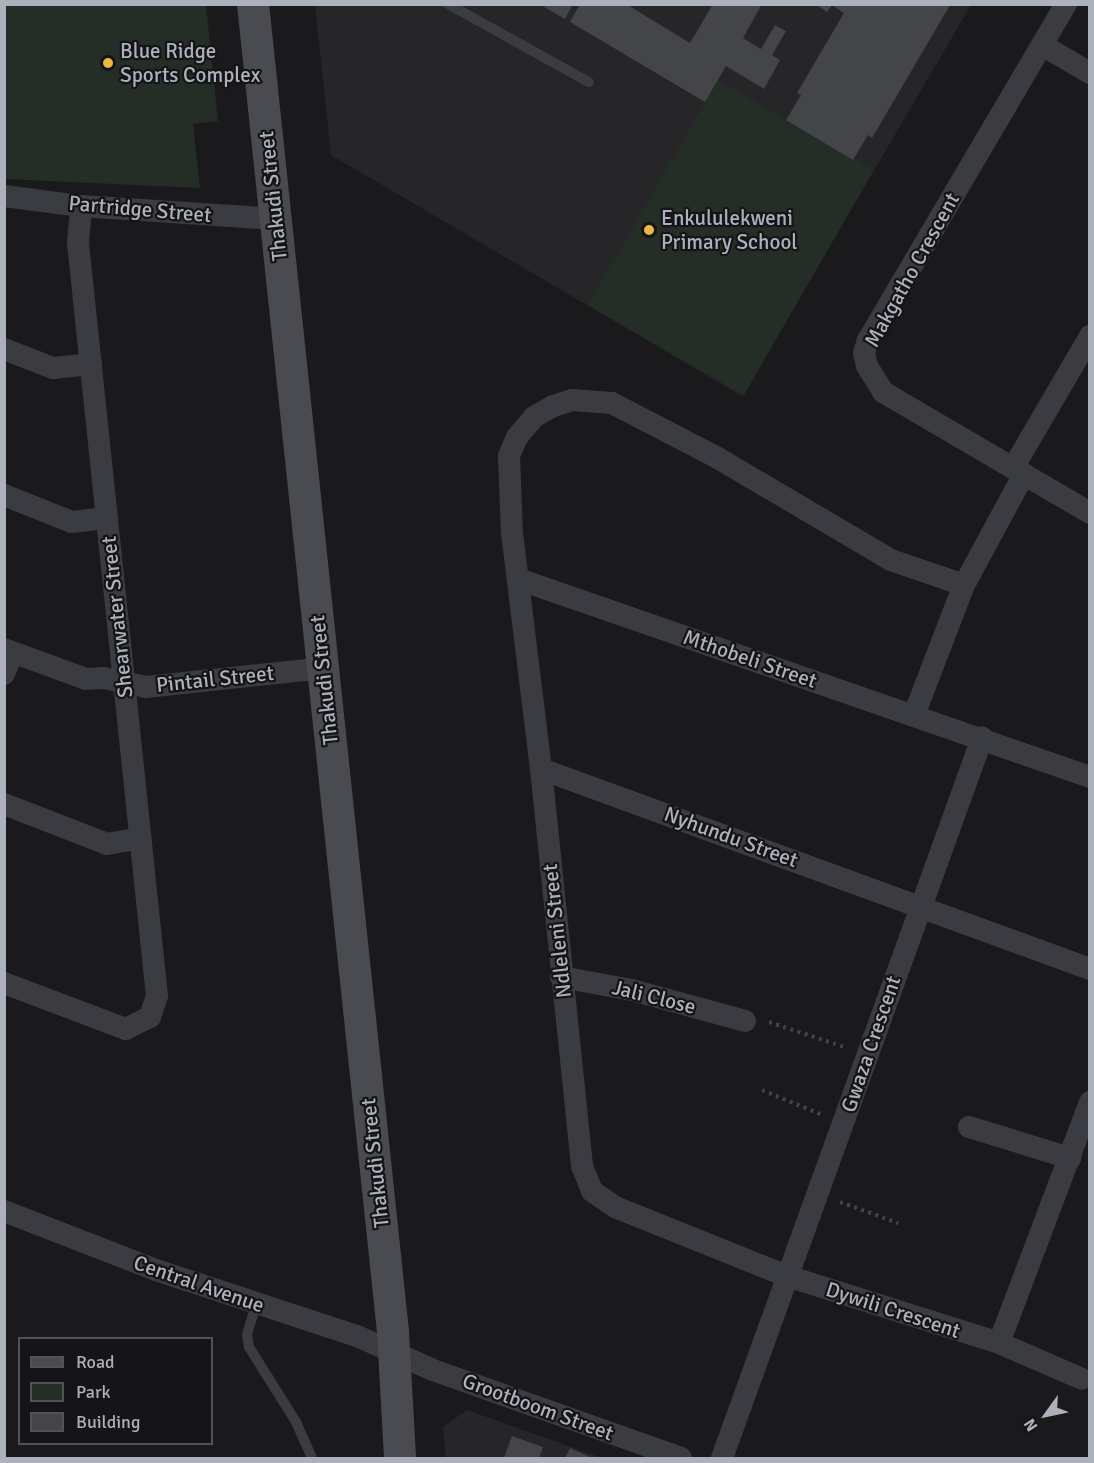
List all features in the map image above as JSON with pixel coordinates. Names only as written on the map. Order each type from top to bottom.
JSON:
[{"type":"street","name":"Thakudi Street","points":[[254,4],[394,1355],[400,1458]]},
{"type":"street","name":"Makgatho Crescent","points":[[1066,4],[868,340],[864,353],[867,366],[883,392],[1089,513]]},
{"type":"street","points":[[1042,45],[1089,73]]},
{"type":"street","name":"Partridge Street","points":[[4,196],[81,206],[276,219]]},
{"type":"street","name":"Shearwater Street","points":[[4,983],[117,1028],[142,1024],[150,1017],[157,996],[78,243],[81,206]]},
{"type":"street","points":[[914,715],[964,585],[1018,471],[1089,336]]},
{"type":"street","points":[[4,349],[53,368],[91,364]]},
{"type":"street","name":"Ndleleni Street","points":[[788,1276],[615,1208],[592,1191],[582,1166],[541,770],[518,579],[509,456],[517,437],[534,417],[553,406],[572,400],[612,403],[718,458],[891,560],[964,585]]},
{"type":"street","points":[[4,495],[72,522],[107,518]]},
{"type":"street","name":"Mthobeli Street","points":[[518,579],[982,738]]},
{"type":"street","points":[[4,674],[9,651]]},
{"type":"street","name":"Pintail Street","points":[[9,651],[86,679],[104,678],[146,687],[323,668]]},
{"type":"street","points":[[982,738],[1089,777]]},
{"type":"street","name":"Gwaza Crescent","points":[[722,1458],[920,904],[982,738]]},
{"type":"street","name":"Nyhundu Street","points":[[541,770],[920,904]]},
{"type":"street","points":[[4,804],[107,844],[140,838]]},
{"type":"street","points":[[920,904],[1089,969]]},
{"type":"street","name":"Jali Close","points":[[561,977],[632,990],[745,1021]]},
{"type":"street","points":[[999,1343],[1089,1102]]},
{"type":"street","points":[[969,1127],[1070,1158]]},
{"type":"street","name":"Central Avenue","points":[[4,1211],[256,1305],[357,1336],[394,1355]]},
{"type":"street","name":"Dywili Crescent","points":[[788,1276],[999,1343],[1082,1379]]},
{"type":"street","name":"Grootboom Street","points":[[394,1355],[681,1458]]},
{"type":"lane","points":[[448,4],[590,82]]},
{"type":"lane","points":[[256,1305],[248,1335],[249,1347],[296,1422],[312,1458]]},
{"type":"path","points":[[745,1021],[780,1023],[867,1056]]},
{"type":"path","points":[[762,1090],[843,1124]]},
{"type":"path","points":[[820,1188],[839,1195],[838,1201],[898,1223]]},
{"type":"shaded area","name":"Enkululekweni Primary School","points":[[315,5],[971,5],[742,396],[331,155]]},
{"type":"shaded area","points":[[467,1410],[602,1458],[446,1458],[443,1427]]},
{"type":"green space","name":"Blue Ridge Sports Complex","points":[[5,4],[206,5],[218,121],[193,124],[200,188],[5,179]]},
{"type":"green space","points":[[718,80],[874,170],[744,395],[588,305]]},
{"type":"building","points":[[539,4],[573,4],[565,19]]},
{"type":"building","points":[[580,4],[626,4],[690,43],[713,4],[762,4],[743,38],[761,49],[775,25],[786,31],[772,55],[780,60],[764,89],[726,66],[705,102],[570,22]]},
{"type":"building","points":[[815,4],[950,5],[872,138],[868,135],[853,160],[786,120],[801,95],[797,93],[844,13],[832,5],[827,12]]},
{"type":"building","points":[[512,1436],[543,1447],[539,1458],[504,1458]]},
{"type":"building","points":[[570,1448],[592,1458],[565,1458]]},
{"type":"place","name":"Blue Ridge Sports Complex","points":[[108,63]]},
{"type":"place","name":"Enkululekweni Primary School","points":[[649,230]]}]
